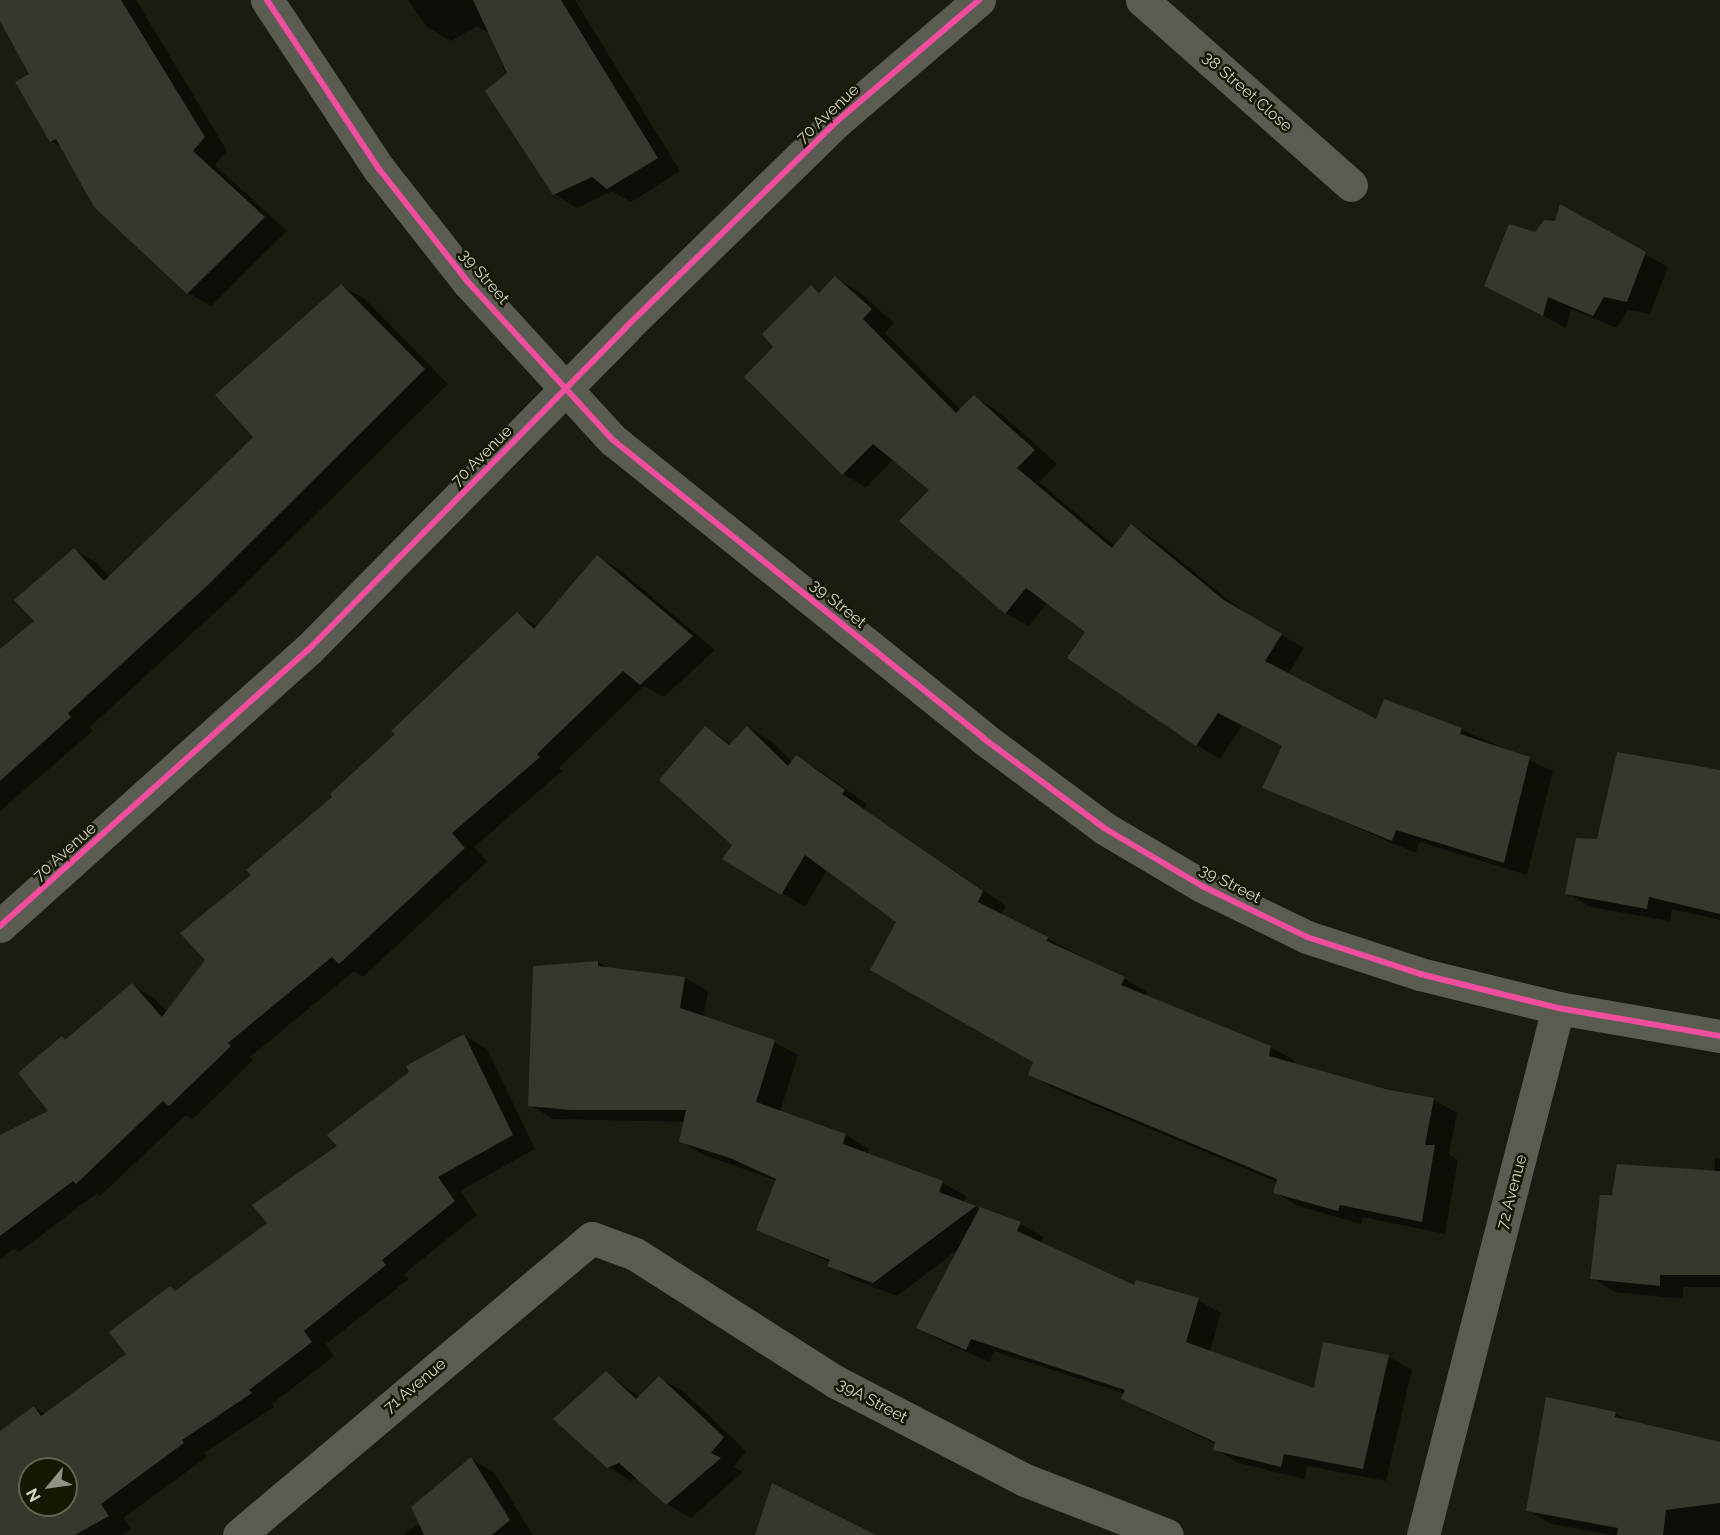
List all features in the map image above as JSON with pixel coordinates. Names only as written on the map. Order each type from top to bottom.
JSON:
[{"type":"street","name":"39 Street","points":[[267,0],[379,169],[468,282],[564,390],[613,440],[983,738],[1104,828],[1202,886],[1306,937],[1420,974],[1558,1008]]},
{"type":"street","name":"70 Avenue","points":[[0,926],[308,650],[564,390],[836,122],[979,0]]},
{"type":"street","name":"38 Street Close","points":[[1142,0],[1351,185]]},
{"type":"street","points":[[1558,1008],[1720,1036]]},
{"type":"street","name":"72 Avenue","points":[[1424,1535],[1558,1008]]},
{"type":"street","name":"71 Avenue","points":[[239,1535],[592,1238]]},
{"type":"street","name":"39A Street","points":[[592,1238],[635,1254],[836,1383],[1025,1480],[1167,1535]]},
{"type":"building","points":[[0,0],[121,0],[205,137],[193,151],[265,217],[187,294],[94,207],[56,139],[50,142],[15,82],[29,74],[0,21]]},
{"type":"building","points":[[473,0],[561,0],[658,158],[607,189],[592,177],[553,195],[485,91],[507,73]]},
{"type":"building","points":[[1560,204],[1646,252],[1627,302],[1604,297],[1593,316],[1548,297],[1543,316],[1484,286],[1509,224],[1535,232],[1544,220],[1555,221]]},
{"type":"building","points":[[835,276],[872,309],[863,319],[956,413],[974,395],[1035,450],[1017,468],[1112,548],[1131,524],[1224,600],[1282,634],[1265,661],[1376,719],[1384,699],[1462,728],[1460,734],[1530,757],[1504,863],[1396,830],[1392,841],[1262,788],[1282,746],[1218,713],[1196,746],[1067,658],[1085,632],[1026,588],[1005,614],[899,521],[929,490],[873,444],[842,475],[744,377],[773,347],[762,334],[811,285],[819,293]]},
{"type":"building","points":[[341,284],[425,369],[209,584],[68,713],[71,717],[0,781],[0,649],[34,621],[14,600],[74,548],[104,581],[201,488],[253,437],[215,395]]},
{"type":"building","points":[[597,555],[693,636],[640,685],[623,671],[537,754],[540,757],[452,833],[465,848],[339,964],[332,957],[228,1043],[231,1046],[169,1106],[163,1101],[76,1184],[73,1181],[0,1236],[0,1135],[48,1111],[18,1073],[62,1036],[65,1040],[132,983],[162,1017],[205,960],[180,933],[251,875],[246,870],[332,797],[330,794],[395,734],[391,731],[517,612],[534,629]]},
{"type":"building","points":[[705,726],[729,745],[747,726],[788,766],[796,755],[845,790],[842,794],[983,891],[978,902],[1048,937],[1047,941],[1125,977],[1121,985],[1271,1046],[1269,1056],[1389,1090],[1434,1098],[1425,1145],[1435,1145],[1422,1222],[1340,1205],[1338,1211],[1273,1193],[1277,1179],[1028,1075],[1033,1062],[870,970],[896,922],[805,855],[781,895],[722,859],[732,845],[659,780]]},
{"type":"building","points":[[1617,752],[1720,770],[1720,914],[1649,897],[1647,909],[1565,894],[1576,838],[1597,839]]},
{"type":"building","points":[[598,961],[598,966],[685,977],[680,1008],[775,1040],[756,1102],[846,1134],[843,1144],[943,1181],[939,1192],[976,1206],[873,1283],[827,1266],[830,1260],[756,1230],[776,1179],[730,1158],[679,1142],[686,1110],[571,1110],[528,1106],[533,966]]},
{"type":"building","points":[[464,1034],[513,1135],[438,1177],[455,1201],[382,1260],[386,1265],[304,1331],[312,1342],[249,1390],[252,1393],[182,1440],[184,1443],[101,1504],[109,1516],[75,1535],[0,1535],[0,1431],[34,1406],[41,1416],[126,1354],[109,1332],[170,1286],[175,1291],[267,1223],[252,1205],[337,1146],[327,1135],[409,1072],[406,1066]]},
{"type":"building","points":[[1617,1164],[1720,1171],[1720,1275],[1660,1275],[1660,1286],[1590,1279],[1600,1195],[1612,1195]]},
{"type":"building","points":[[980,1207],[1021,1222],[1017,1231],[1134,1285],[1136,1280],[1199,1298],[1186,1342],[1314,1388],[1323,1342],[1389,1355],[1363,1469],[1284,1454],[1281,1467],[1213,1450],[1215,1442],[1121,1399],[1125,1390],[971,1339],[966,1350],[916,1328]]},
{"type":"building","points":[[606,1371],[636,1399],[659,1376],[724,1437],[711,1453],[721,1458],[666,1505],[619,1463],[607,1468],[553,1419]]},
{"type":"building","points":[[1546,1397],[1616,1412],[1615,1417],[1720,1442],[1720,1503],[1666,1510],[1663,1535],[1617,1535],[1618,1528],[1526,1511]]},
{"type":"building","points":[[471,1457],[510,1520],[492,1535],[424,1535],[411,1507]]},
{"type":"building","points":[[772,1483],[876,1535],[755,1535]]},
{"type":"cycle path","points":[[267,0],[379,169],[468,282],[613,440],[983,738],[1104,828],[1202,886],[1307,937],[1420,974],[1558,1008],[1720,1036]]},
{"type":"cycle path","points":[[0,926],[308,650],[625,328],[836,122],[979,0]]}]
